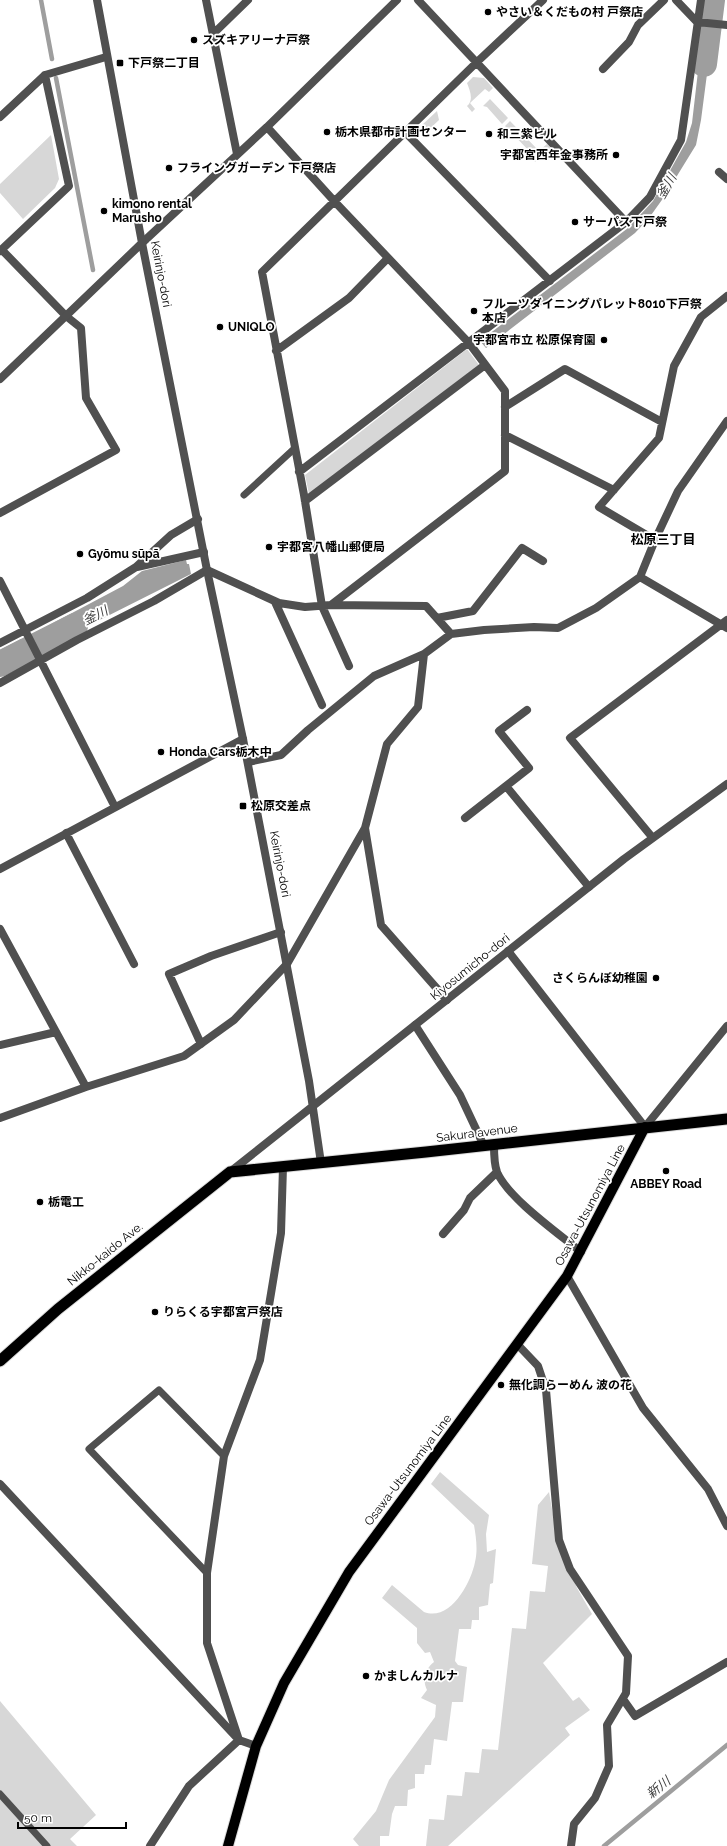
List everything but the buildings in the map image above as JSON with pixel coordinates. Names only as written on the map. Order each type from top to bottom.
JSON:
[{"type":"highway","name":"Sakura avenue","points":[[230,1172],[727,1119]]},
{"type":"highway","name":"Nikko-kaido Ave.","points":[[0,1361],[58,1309],[230,1172]]},
{"type":"main road","name":"Osawa-Utsunomiya Line","points":[[228,1846],[256,1746],[284,1683],[349,1572],[518,1345],[567,1276],[581,1252],[645,1127]]},
{"type":"street","name":"Keirinjo-dori","points":[[97,0],[106,57],[142,243],[204,552],[244,739],[314,1105],[322,1163]]},
{"type":"street","points":[[206,0],[237,154]]},
{"type":"street","points":[[213,34],[248,0]]},
{"type":"street","points":[[0,379],[142,243],[267,127],[397,0]]},
{"type":"street","points":[[418,0],[626,222]]},
{"type":"street","points":[[348,666],[322,606],[300,475],[262,272],[477,62],[543,0]]},
{"type":"street","points":[[603,69],[630,42],[638,25],[664,0]]},
{"type":"street","points":[[676,0],[697,22],[727,24]]},
{"type":"street","points":[[300,475],[470,345],[626,222],[650,197],[681,140],[688,100],[701,0]]},
{"type":"street","points":[[0,117],[45,75],[106,57]]},
{"type":"street","points":[[0,513],[116,450],[86,398],[81,328],[66,316],[1,251],[69,186],[45,75]]},
{"type":"street","points":[[267,127],[335,202],[470,345],[505,391],[505,471],[331,605]]},
{"type":"street","points":[[405,132],[550,281]]},
{"type":"street","points":[[719,172],[727,179]]},
{"type":"street","points":[[276,351],[349,298],[388,258]]},
{"type":"street","points":[[655,540],[599,508],[659,438],[674,366],[701,317],[727,296]]},
{"type":"street","points":[[304,498],[484,363]]},
{"type":"street","points":[[505,407],[565,369],[662,422]]},
{"type":"street","points":[[248,762],[281,755],[308,730],[374,676],[424,654],[451,634],[484,630],[534,627],[558,628],[596,608],[640,577],[655,540],[678,492],[727,422]]},
{"type":"street","points":[[505,435],[614,490]]},
{"type":"street","points":[[0,643],[27,632],[87,598],[136,567],[171,535],[198,519]]},
{"type":"street","points":[[437,618],[473,611],[522,548],[543,561]]},
{"type":"street","points":[[136,567],[204,552]]},
{"type":"street","points":[[0,683],[40,658],[154,602],[208,570],[275,602],[305,607],[331,605],[426,606],[451,634]]},
{"type":"street","points":[[640,577],[725,624],[570,738],[652,837]]},
{"type":"street","points":[[0,582],[116,806]]},
{"type":"street","points":[[275,602],[322,705]]},
{"type":"street","points":[[0,1118],[86,1087],[184,1056],[234,1020],[287,964],[365,828],[386,744],[418,707],[424,654]]},
{"type":"street","points":[[465,818],[529,768],[499,731],[526,710]]},
{"type":"street","points":[[0,869],[244,739]]},
{"type":"street","name":"Kiyosumicho-dori","points":[[230,1172],[652,837],[727,784]]},
{"type":"street","points":[[506,786],[589,887]]},
{"type":"street","points":[[365,828],[381,925],[447,1000]]},
{"type":"street","points":[[66,833],[134,964]]},
{"type":"street","points":[[0,928],[86,1087]]},
{"type":"street","points":[[201,1044],[169,974],[211,956],[281,932]]},
{"type":"street","points":[[508,951],[645,1127],[727,1026]]},
{"type":"street","points":[[415,1025],[489,1145],[497,1172],[514,1195],[581,1252]]},
{"type":"street","points":[[0,1045],[56,1032]]},
{"type":"street","points":[[239,1740],[207,1642],[207,1573],[224,1456],[260,1360],[281,1233],[283,1167]]},
{"type":"street","points":[[442,1234],[464,1210],[470,1198],[497,1172]]},
{"type":"street","points":[[567,1276],[643,1408],[708,1489],[727,1526]]},
{"type":"street","points":[[518,1345],[538,1366],[546,1390],[559,1540],[570,1569],[628,1656],[626,1693],[607,1725],[608,1766],[595,1798],[574,1824],[572,1846]]},
{"type":"street","points":[[0,1484],[239,1740],[256,1746]]},
{"type":"street","points":[[623,1699],[635,1716],[727,1662]]},
{"type":"street","points":[[150,1846],[189,1786],[239,1740]]},
{"type":"lane","points":[[244,495],[295,448]]},
{"type":"lane","points":[[207,1573],[89,1449],[159,1390],[224,1456]]},
{"type":"lane","points":[[0,1794],[47,1846]]},
{"type":"shaded area","points":[[473,77],[484,78],[493,88],[489,92],[485,89],[470,103],[475,109],[472,112],[467,106],[471,98],[467,83]]},
{"type":"shaded area","points":[[490,99],[508,118],[502,124],[487,107],[483,106]]},
{"type":"shaded area","points":[[437,111],[439,120],[422,136],[422,125]]},
{"type":"shaded area","points":[[510,121],[539,151],[547,144],[551,148],[535,162],[532,158],[532,154],[505,126]]},
{"type":"shaded area","points":[[51,135],[59,179],[55,188],[23,219],[0,193],[0,184]]},
{"type":"shaded area","points":[[467,349],[479,365],[309,494],[305,475]]},
{"type":"shaded area","points":[[440,1472],[489,1515],[486,1534],[487,1552],[496,1549],[493,1583],[490,1584],[488,1605],[479,1607],[479,1620],[472,1620],[471,1629],[459,1629],[455,1661],[458,1665],[467,1667],[463,1702],[452,1702],[447,1741],[434,1739],[431,1765],[425,1765],[424,1774],[415,1774],[415,1788],[408,1790],[407,1806],[395,1806],[392,1814],[389,1836],[380,1836],[380,1846],[359,1846],[353,1839],[376,1811],[389,1780],[435,1717],[436,1705],[421,1698],[427,1690],[425,1686],[425,1675],[428,1668],[434,1662],[430,1652],[425,1653],[417,1643],[417,1628],[382,1598],[392,1585],[424,1612],[433,1614],[442,1611],[451,1606],[458,1599],[469,1580],[475,1562],[477,1548],[474,1525],[431,1484]]},
{"type":"shaded area","points":[[549,1492],[558,1543],[577,1588],[592,1614],[543,1663],[573,1701],[579,1697],[590,1710],[565,1728],[570,1735],[448,1846],[426,1846],[429,1819],[444,1820],[447,1795],[462,1796],[465,1772],[479,1773],[482,1749],[498,1750],[512,1628],[526,1629],[530,1591],[545,1592],[548,1566],[532,1564],[538,1505]]},
{"type":"shaded area","points":[[0,1701],[96,1815],[70,1839],[77,1846],[0,1846]]},
{"type":"water","points":[[707,0],[717,0],[715,13],[706,13]]},
{"type":"water","points":[[703,28],[713,28],[701,120],[696,145],[664,197],[649,218],[635,233],[486,348],[480,341],[628,228],[653,201],[686,142],[692,123]]},
{"type":"water","points":[[186,560],[187,564],[189,564],[191,574],[46,647],[38,631],[123,586],[142,571]]},
{"type":"water","points":[[21,639],[29,655],[0,670],[0,650]]},
{"type":"waterway","points":[[41,0],[52,59]]},
{"type":"waterway","name":"釜川","points":[[704,64],[712,0]]},
{"type":"waterway","points":[[56,78],[93,270]]},
{"type":"waterway","name":"釜川","points":[[0,664],[75,626]]},
{"type":"waterway","name":"新川","points":[[604,1846],[727,1745]]},
{"type":"place","name":"やさい＆くだもの村 戸祭店","points":[[488,12]]},
{"type":"place","name":"スズキアリーナ戸祭","points":[[194,40]]},
{"type":"place","name":"下戸祭二丁目","points":[[120,63]]},
{"type":"place","name":"栃木県都市計画センター","points":[[327,132]]},
{"type":"place","name":"和三紫ビル","points":[[489,134]]},
{"type":"place","name":"宇都宮西年金事務所","points":[[616,155]]},
{"type":"place","name":"フライングガーデン 下戸祭店","points":[[169,168]]},
{"type":"place","name":"kimono rental Marusho","points":[[104,211]]},
{"type":"place","name":"サーパス下戸祭","points":[[575,222]]},
{"type":"place","name":"フルーツダイニングパレット8010下戸祭 本店","points":[[474,311]]},
{"type":"place","name":"UNIQLO","points":[[220,327]]},
{"type":"place","name":"宇都宮市立 松原保育園","points":[[604,340]]},
{"type":"place","name":"宇都宮八幡山郵便局","points":[[269,547]]},
{"type":"place","name":"Gyōmu sūpā","points":[[80,554]]},
{"type":"place","name":"Honda Cars栃木中","points":[[161,752]]},
{"type":"place","name":"松原交差点","points":[[243,806]]},
{"type":"place","name":"さくらんぼ幼稚園","points":[[656,978]]},
{"type":"place","name":"ABBEY Road","points":[[666,1171]]},
{"type":"place","name":"栃電工","points":[[40,1202]]},
{"type":"place","name":"りらくる宇都宮戸祭店","points":[[155,1312]]},
{"type":"place","name":"無化調らーめん 波の花","points":[[501,1385]]},
{"type":"place","name":"かましんカルナ","points":[[366,1676]]},
{"type":"district","name":"松原三丁目","points":[[663,539]]}]
